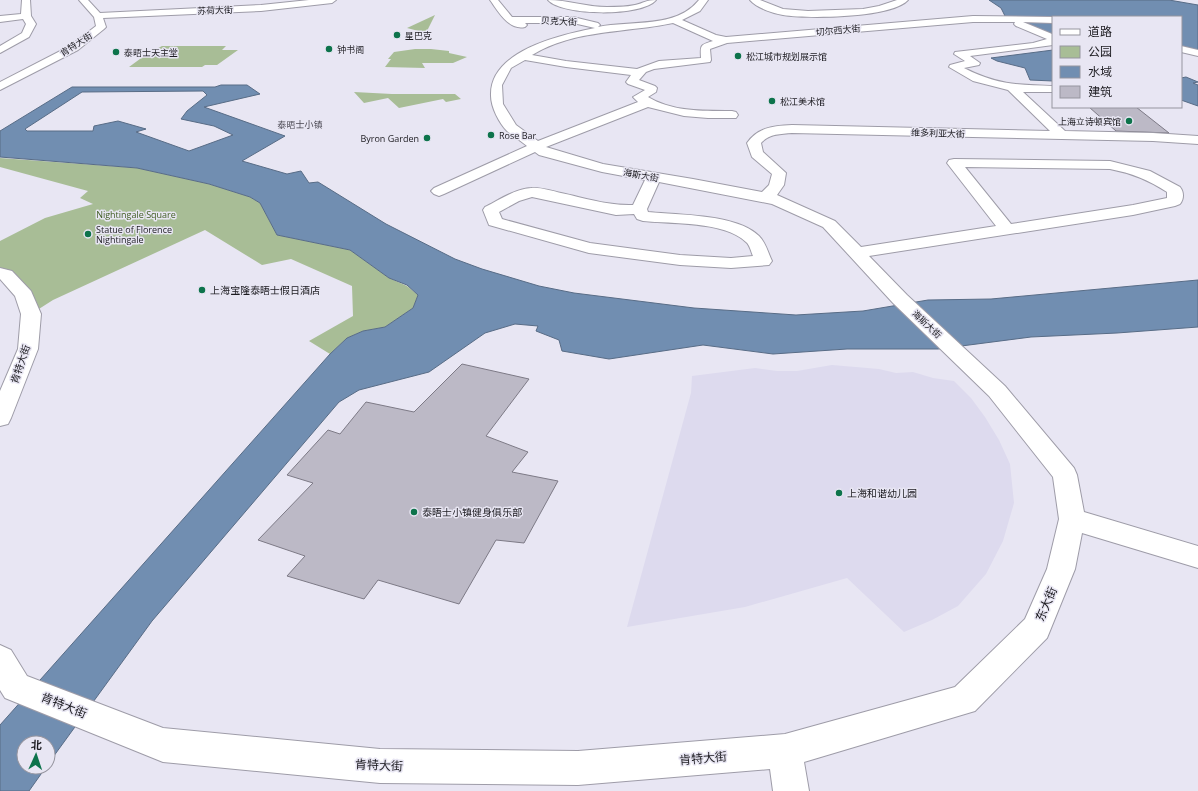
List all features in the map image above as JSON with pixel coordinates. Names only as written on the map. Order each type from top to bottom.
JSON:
[{"type":"street","points":[[0,50],[26,35],[31,24],[26,16],[26,0]]},
{"type":"street","points":[[83,0],[98,16]]},
{"type":"street","name":"苏荷大街","points":[[98,16],[261,8],[332,0]]},
{"type":"street","points":[[494,0],[509,20]]},
{"type":"street","points":[[552,0],[586,8],[620,10],[640,7],[652,0]]},
{"type":"street","name":"海斯大街","points":[[704,0],[697,9],[674,20],[650,25],[555,36],[507,66],[496,85],[497,104],[511,127],[544,152],[602,168],[776,200],[829,224],[900,299],[963,357]]},
{"type":"street","points":[[757,2],[784,12],[827,13],[875,9],[904,0]]},
{"type":"street","points":[[757,2],[780,1]]},
{"type":"street","points":[[0,19],[26,16]]},
{"type":"street","name":"肯特大街","points":[[0,87],[74,48],[101,27],[98,16]]},
{"type":"street","name":"切尔西大街","points":[[674,20],[714,38],[726,40],[973,19],[1052,20]]},
{"type":"street","points":[[1007,19],[1052,39],[1050,43],[1033,46],[958,54],[975,63],[954,67],[977,79],[1012,88],[1052,89]]},
{"type":"street","name":"贝克大街","points":[[509,20],[572,20],[609,29]]},
{"type":"street","name":"贝克大街","points":[[509,20],[536,30]]},
{"type":"street","points":[[522,56],[566,64],[638,72],[661,65],[706,60],[706,47],[726,40]]},
{"type":"street","points":[[1182,49],[1198,53]]},
{"type":"street","points":[[681,62],[691,71]]},
{"type":"street","points":[[661,65],[675,74]]},
{"type":"street","points":[[13,68],[36,68]]},
{"type":"street","points":[[638,72],[632,82],[655,89],[639,98],[646,103],[678,112],[706,110],[732,115]]},
{"type":"street","points":[[1012,88],[1063,136]]},
{"type":"street","points":[[440,192],[537,146],[646,103]]},
{"type":"street","name":"维多利亚大街","points":[[764,198],[772,192],[778,183],[779,173],[757,154],[754,143],[760,136],[773,130],[852,129],[931,133],[1198,140]]},
{"type":"street","points":[[931,133],[1007,230]]},
{"type":"street","points":[[857,253],[1133,210],[1175,201],[1175,190],[1154,177],[1133,169],[1110,165],[954,163]]},
{"type":"street","points":[[639,209],[654,177]]},
{"type":"street","points":[[531,192],[616,210],[639,209],[643,216],[712,222],[731,227],[754,239],[763,261],[730,263],[680,260],[589,248],[495,222],[491,210],[514,198],[531,192]]},
{"type":"street","name":"肯特大街","points":[[0,273],[6,274],[24,296],[30,314],[28,349],[0,418]]},
{"type":"street","name":"东大街","points":[[785,751],[964,700],[1036,628],[1061,569],[1072,519],[1065,476],[997,390],[963,357]]},
{"type":"street","points":[[1072,519],[1198,557]]},
{"type":"street","name":"肯特大街","points":[[0,660],[16,686],[163,745],[380,766],[578,768],[785,751]]},
{"type":"street","points":[[785,751],[791,791]]},
{"type":"shaded area","name":"上海和谐幼儿园","points":[[832,365],[879,369],[896,373],[913,372],[933,378],[954,381],[971,398],[985,417],[999,440],[1010,464],[1014,503],[1003,541],[986,574],[958,606],[932,620],[904,632],[847,578],[745,607],[627,627],[691,393],[692,376],[755,368],[777,371],[797,371]]},
{"type":"green space","points":[[435,15],[426,33],[407,28]]},
{"type":"green space","points":[[162,46],[226,46],[222,50],[238,50],[217,65],[205,65],[202,67],[129,67],[144,56],[153,56],[158,52],[151,52]]},
{"type":"green space","points":[[415,49],[449,51],[449,53],[467,57],[453,63],[422,63],[425,68],[385,67],[391,59],[388,59],[394,52]]},
{"type":"green space","points":[[354,92],[392,94],[455,94],[461,99],[446,102],[443,99],[399,108],[388,98],[364,103]]},
{"type":"green space","name":"Nightingale Square","points":[[0,158],[137,168],[209,184],[250,197],[260,203],[277,235],[350,250],[389,278],[407,286],[418,295],[413,308],[385,327],[363,331],[347,338],[330,354],[309,341],[353,316],[352,286],[291,259],[262,265],[205,230],[53,300],[31,314],[0,273],[0,241],[45,218],[93,204],[80,198],[88,191],[0,167]]},
{"type":"water","points":[[989,0],[1169,0],[1198,5],[1198,50],[1182,46],[1182,16],[1052,16],[1052,34],[1006,18],[1001,8]]},
{"type":"water","points":[[1052,50],[1052,81],[1030,80],[1025,68],[991,58]]},
{"type":"water","points":[[1186,77],[1198,82],[1193,83],[1198,85],[1198,106],[1182,100],[1182,78]]},
{"type":"water","points":[[221,85],[247,85],[260,94],[204,107],[285,136],[242,161],[287,174],[301,171],[309,183],[318,182],[386,224],[455,259],[482,269],[539,286],[574,293],[694,308],[796,315],[863,311],[928,300],[991,299],[1198,280],[1198,327],[1031,337],[938,349],[847,349],[773,354],[703,345],[609,359],[562,351],[559,340],[536,331],[538,326],[515,324],[485,333],[429,372],[359,390],[339,402],[152,621],[56,753],[56,735],[16,735],[16,775],[40,775],[29,791],[0,791],[0,725],[330,354],[347,338],[363,331],[385,327],[413,308],[418,295],[407,285],[389,278],[350,250],[277,235],[260,203],[250,197],[209,184],[137,168],[0,157],[0,131],[72,87],[215,87]],"holes":[[[203,91],[207,95],[187,111],[181,119],[214,126],[233,135],[189,151],[136,132],[146,129],[118,121],[94,126],[93,131],[27,131],[25,129],[82,92]]]},
{"type":"building","name":"上海立诗顿宾馆","points":[[1090,108],[1137,108],[1169,133],[1116,131]]},
{"type":"building","name":"泰晤士小镇健身俱乐部","points":[[462,364],[529,379],[486,436],[528,452],[512,472],[558,481],[524,543],[496,540],[459,604],[378,580],[364,599],[287,576],[305,556],[258,540],[313,483],[287,475],[328,430],[340,434],[366,402],[414,412]]},
{"type":"place","name":"星巴克","points":[[397,35]]},
{"type":"place","name":"钟书阁","points":[[329,49]]},
{"type":"place","name":"泰晤士天主堂","points":[[116,52]]},
{"type":"place","name":"松江城市规划展示馆","points":[[738,56]]},
{"type":"place","name":"松江美术馆","points":[[772,101]]},
{"type":"place","name":"上海立诗顿宾馆","points":[[1129,121]]},
{"type":"place","name":"Rose Bar","points":[[491,135]]},
{"type":"place","name":"Byron Garden","points":[[427,138]]},
{"type":"place","name":"Statue of Florence Nightingale","points":[[88,234]]},
{"type":"place","name":"上海宝隆泰晤士假日酒店","points":[[202,290]]},
{"type":"place","name":"上海和谐幼儿园","points":[[839,493]]},
{"type":"place","name":"泰晤士小镇健身俱乐部","points":[[414,512]]},
{"type":"district","name":"泰晤士小镇","points":[[300,124]]}]
